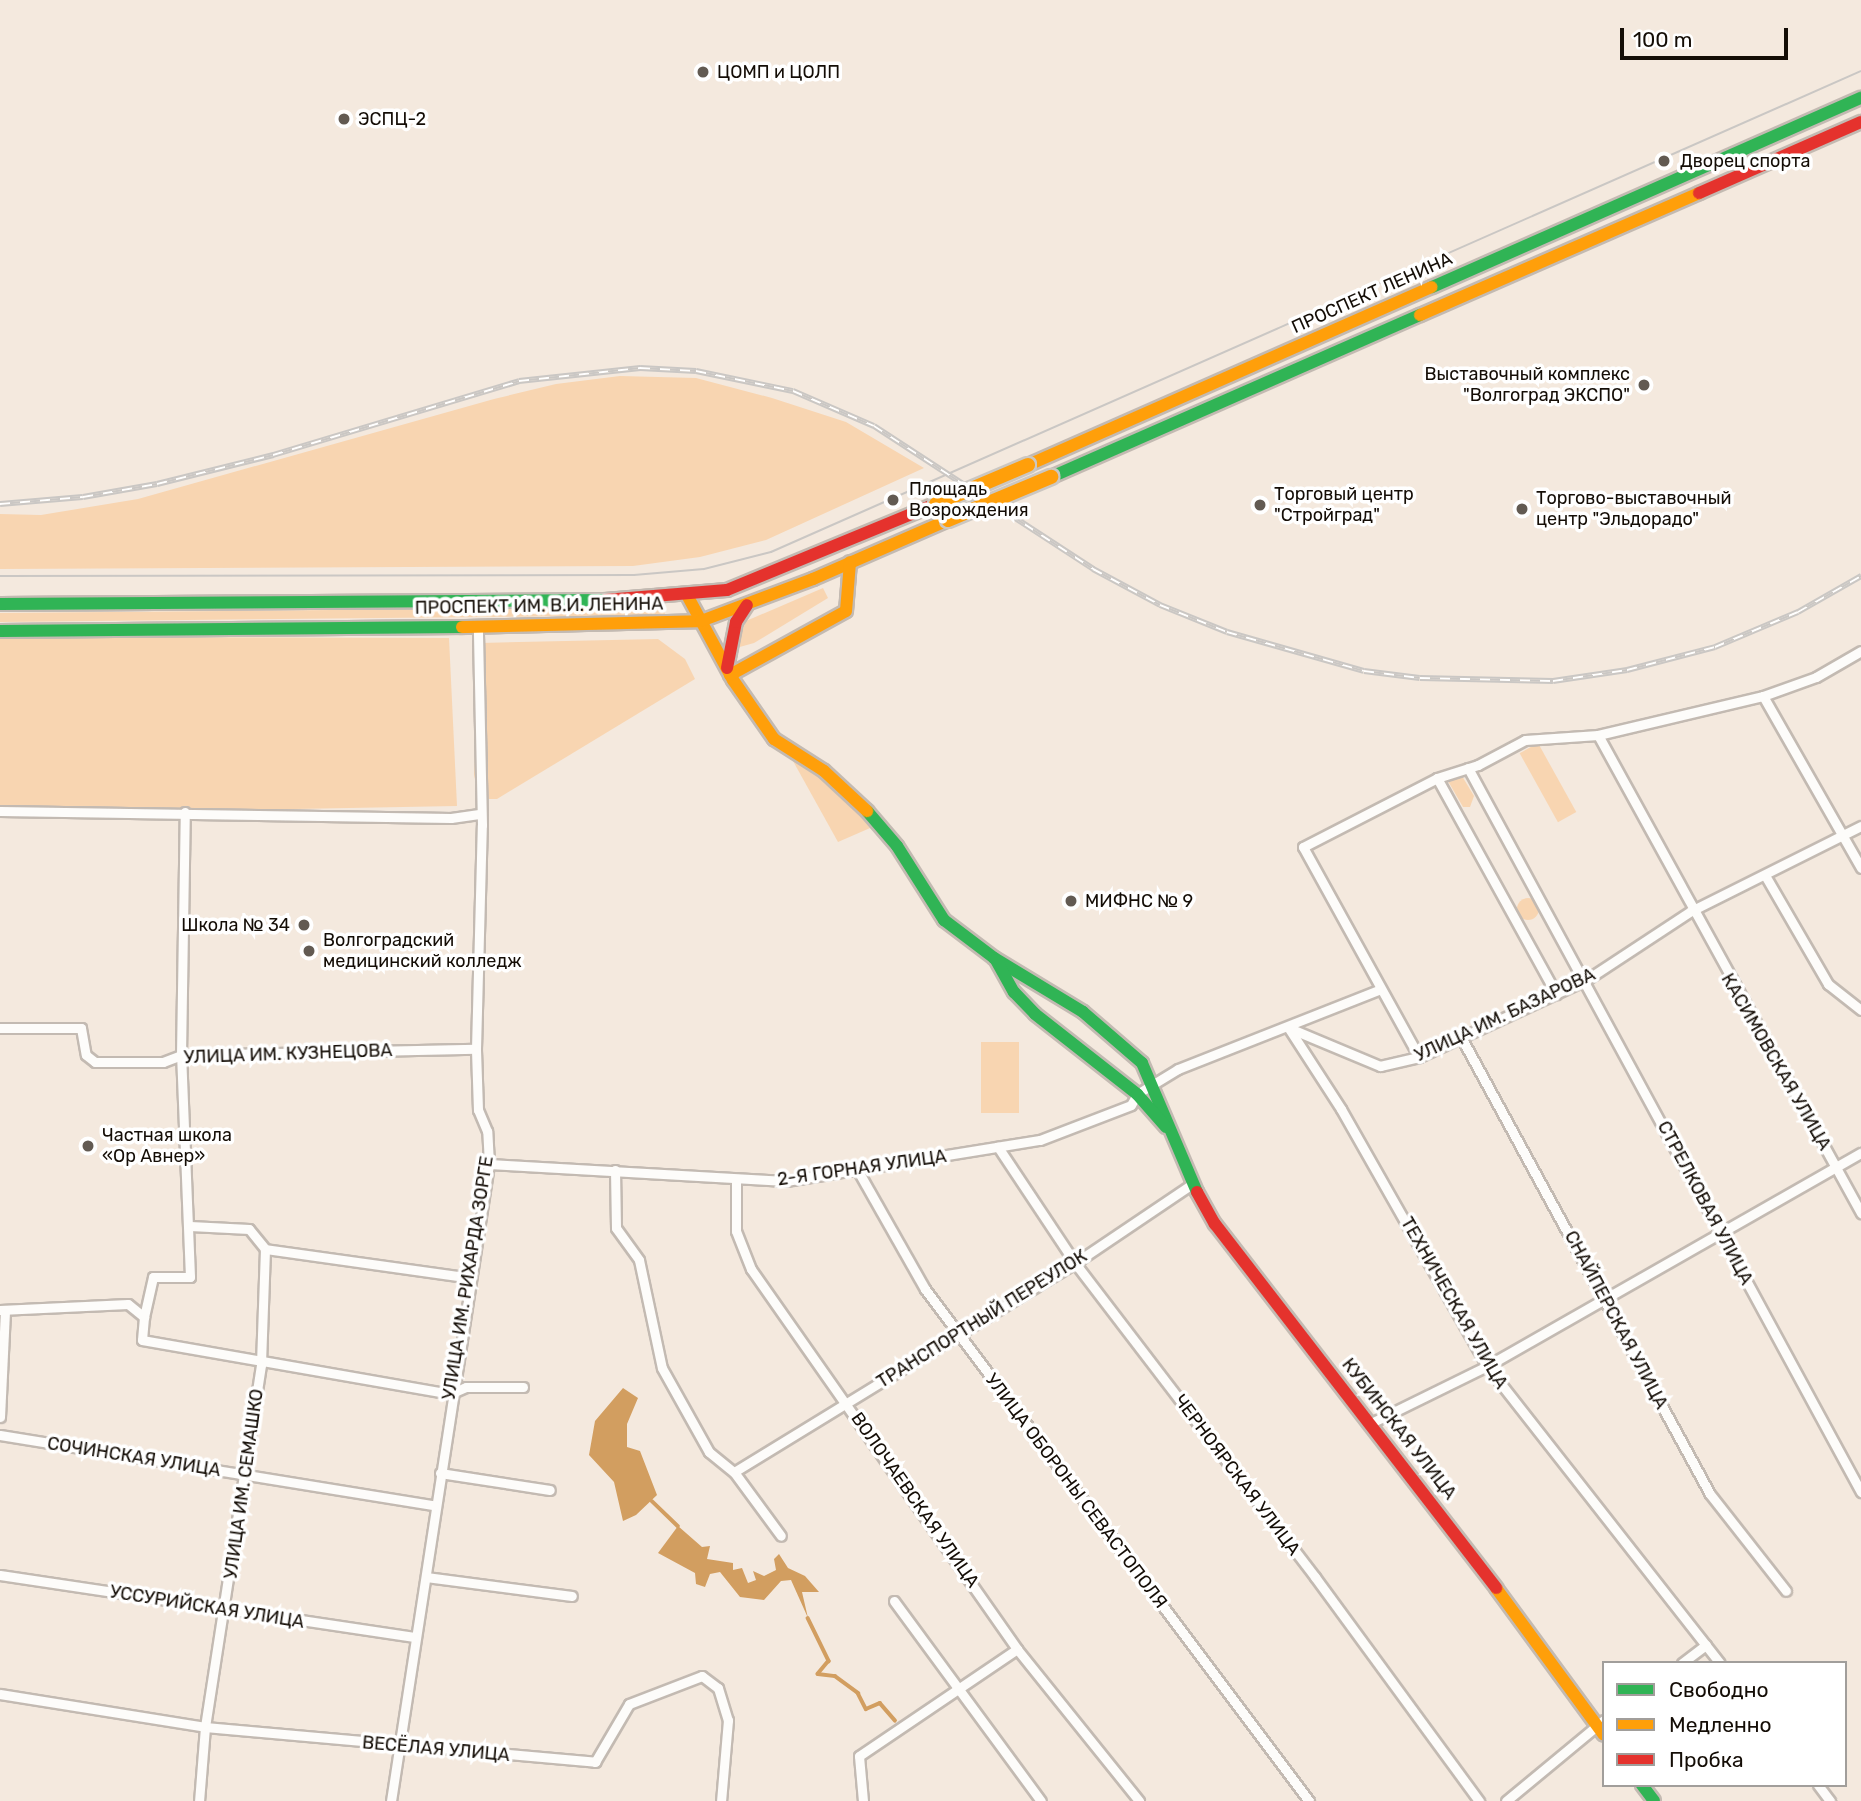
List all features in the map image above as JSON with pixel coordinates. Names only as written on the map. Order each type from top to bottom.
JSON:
[{"type":"main road","name":"ПРОСПЕКТ ЛЕНИНА","points":[[1028,465],[1861,98]]},
{"type":"main road","points":[[1731,155],[1740,175],[1861,122]]},
{"type":"main road","name":"ПРОСПЕКТ ИМ. В.И. ЛЕНИНА","points":[[0,631],[478,627],[701,621],[747,605],[1051,477],[1740,175]]},
{"type":"main road","name":"ПРОСПЕКТ ИМ. В.И. ЛЕНИНА","points":[[0,604],[617,600],[727,590],[1028,465]]},
{"type":"main road","points":[[729,672],[846,611],[850,562]]},
{"type":"main road","name":"КУБИНСКАЯ УЛИЦА","points":[[687,595],[729,672],[774,739],[824,771],[856,799],[897,846],[944,920],[994,958],[1120,1040],[1153,1084],[1192,1184],[1215,1224],[1601,1727]]},
{"type":"main road","points":[[729,672],[736,622],[747,605]]},
{"type":"main road","name":"КУБИНСКАЯ УЛИЦА","points":[[994,958],[1014,992],[1035,1014],[1137,1094],[1177,1141]]},
{"type":"street","name":"УЛИЦА ИМ. РИХАРДА ЗОРГЕ","points":[[391,1801],[414,1637],[426,1577],[450,1394],[489,1164],[487,1130],[478,1110],[476,1049],[481,814],[478,627]]},
{"type":"street","points":[[1419,1057],[1379,990],[1303,847],[1437,778],[1468,768],[1525,740],[1598,735],[1763,696],[1816,677],[1861,651]]},
{"type":"street","points":[[1763,696],[1861,868]]},
{"type":"street","name":"КАСИМОВСКАЯ УЛИЦА","points":[[1598,735],[1691,911],[1861,1213]]},
{"type":"street","name":"СТРЕЛКОВАЯ УЛИЦА","points":[[1468,768],[1586,980],[1861,1492]]},
{"type":"street","points":[[1437,778],[1556,994]]},
{"type":"street","points":[[0,811],[451,818],[481,814]]},
{"type":"street","points":[[185,812],[181,1055],[190,1277],[153,1277],[142,1340],[261,1364],[450,1394],[466,1387],[523,1387]]},
{"type":"street","name":"УЛИЦА ИМ. БАЗАРОВА","points":[[1288,1027],[1380,1066],[1419,1057],[1586,980],[1691,911],[1766,877],[1861,826]]},
{"type":"street","points":[[1766,877],[1828,984],[1861,1010]]},
{"type":"street","points":[[1153,1084],[1188,1065],[1379,990]]},
{"type":"street","name":"ТЕХНИЧЕСКАЯ УЛИЦА","points":[[1288,1027],[1341,1109],[1487,1366],[1718,1661]]},
{"type":"street","name":"УЛИЦА ИМ. КУЗНЕЦОВА","points":[[0,1028],[82,1028],[86,1055],[94,1062],[163,1062],[181,1055],[476,1049]]},
{"type":"street","name":"СНАЙПЕРСКАЯ УЛИЦА","points":[[1462,1039],[1710,1494],[1786,1591]]},
{"type":"street","name":"2-Я ГОРНАЯ УЛИЦА","points":[[489,1164],[786,1181],[1040,1140],[1131,1105],[1137,1094],[1153,1084]]},
{"type":"street","name":"ЧЕРНОЯРСКАЯ УЛИЦА","points":[[998,1147],[1075,1263],[1315,1577],[1479,1801]]},
{"type":"street","points":[[1370,1424],[1487,1366],[1861,1153]]},
{"type":"street","points":[[615,1170],[616,1228],[639,1261],[662,1368],[709,1452],[734,1472],[781,1536]]},
{"type":"street","name":"УЛИЦА ОБОРОНЫ СЕВАСТОПОЛЯ","points":[[858,1171],[883,1222],[958,1335],[1309,1801]]},
{"type":"street","name":"ВОЛОЧАЕВСКАЯ УЛИЦА","points":[[736,1180],[736,1231],[751,1269],[1017,1649],[1139,1801]]},
{"type":"street","name":"ТРАНСПОРТНЫЙ ПЕРЕУЛОК","points":[[734,1472],[1075,1263],[1192,1184]]},
{"type":"street","points":[[190,1226],[249,1229],[265,1249],[471,1278]]},
{"type":"street","name":"УЛИЦА ИМ. СЕМАШКО","points":[[199,1801],[205,1727],[247,1476],[261,1364],[265,1249]]},
{"type":"street","points":[[0,1418],[3,1310],[128,1304],[144,1317]]},
{"type":"street","name":"СОЧИНСКАЯ УЛИЦА","points":[[0,1435],[434,1506]]},
{"type":"street","points":[[440,1473],[550,1490]]},
{"type":"street","name":"УССУРИЙСКАЯ УЛИЦА","points":[[0,1575],[414,1637]]},
{"type":"street","points":[[426,1577],[572,1596]]},
{"type":"street","points":[[894,1601],[958,1692],[1041,1801]]},
{"type":"street","points":[[1685,1661],[1706,1645]]},
{"type":"street","points":[[863,1801],[859,1756],[958,1692],[1017,1649]]},
{"type":"street","name":"ВЕСЁЛАЯ УЛИЦА","points":[[0,1694],[205,1727],[400,1747],[595,1762],[629,1704],[702,1676],[718,1688],[728,1720],[721,1801]]},
{"type":"street","points":[[1506,1801],[1601,1727]]},
{"type":"shaded area","points":[[620,376],[696,378],[772,398],[846,422],[924,468],[766,540],[700,557],[633,566],[0,569],[0,514],[41,515],[138,499],[494,399],[556,384]]},
{"type":"shaded area","points":[[823,588],[828,598],[754,643],[736,648],[746,621]]},
{"type":"shaded area","points":[[664,608],[665,615],[0,622],[0,613]]},
{"type":"shaded area","points":[[0,637],[449,638],[457,806],[186,811],[0,808]]},
{"type":"shaded area","points":[[658,639],[685,659],[695,679],[497,799],[486,799],[478,791],[474,775],[480,643]]},
{"type":"shaded area","points":[[1538,743],[1576,812],[1558,822],[1520,753]]},
{"type":"shaded area","points":[[788,752],[821,771],[877,825],[838,842]]},
{"type":"shaded area","points":[[1462,776],[1474,796],[1470,807],[1463,807],[1448,781]]},
{"type":"shaded area","points":[[1528,898],[1536,901],[1539,909],[1536,917],[1528,920],[1520,917],[1517,909],[1520,901]]},
{"type":"shaded area","points":[[981,1042],[1019,1042],[1019,1113],[981,1113]]},
{"type":"shaded area","points":[[623,1388],[638,1398],[627,1424],[627,1447],[640,1451],[657,1495],[636,1515],[623,1521],[614,1482],[589,1455],[595,1421]]},
{"type":"shaded area","points":[[678,1526],[702,1547],[710,1546],[707,1559],[733,1563],[733,1570],[742,1568],[748,1583],[756,1580],[753,1571],[764,1576],[776,1570],[774,1559],[779,1554],[788,1568],[805,1576],[819,1592],[802,1592],[808,1618],[791,1580],[781,1581],[764,1600],[740,1597],[720,1572],[710,1574],[705,1587],[696,1584],[695,1573],[658,1553]]},
{"type":"waterway","points":[[652,1501],[678,1526]]},
{"type":"waterway","points":[[808,1618],[829,1661],[818,1674],[835,1676],[858,1693],[866,1709],[880,1703],[895,1720]]},
{"type":"tram line","points":[[0,576],[634,575],[704,569],[771,552],[1861,71]]},
{"type":"railway","points":[[0,504],[83,497],[157,484],[273,455],[519,381],[640,368],[696,371],[793,391],[874,426],[1093,569],[1160,605],[1227,632],[1364,671],[1420,678],[1553,681],[1627,670],[1715,647],[1798,612],[1861,576]]},
{"type":"traffic: fast","points":[[1432,287],[1861,98]]},
{"type":"traffic: fast","points":[[1051,477],[1420,315]]},
{"type":"traffic: fast","points":[[0,604],[605,600]]},
{"type":"traffic: fast","points":[[0,631],[462,627]]},
{"type":"traffic: fast","points":[[867,811],[897,846],[944,920],[994,958],[1083,1012],[1142,1063],[1197,1192]]},
{"type":"traffic: fast","points":[[996,960],[1014,992],[1035,1014],[1137,1094],[1166,1127]]},
{"type":"traffic: fast","points":[[1644,1787],[1654,1801]]},
{"type":"traffic: slow","points":[[1420,315],[1699,193]]},
{"type":"traffic: slow","points":[[1028,465],[1432,287]]},
{"type":"traffic: slow","points":[[936,504],[1028,465]]},
{"type":"traffic: slow","points":[[948,520],[1051,477]]},
{"type":"traffic: slow","points":[[462,627],[701,621],[813,579],[948,520]]},
{"type":"traffic: slow","points":[[730,675],[846,611],[850,562]]},
{"type":"traffic: slow","points":[[687,595],[733,680],[774,739],[824,771],[867,811]]},
{"type":"traffic: slow","points":[[1496,1588],[1602,1732]]},
{"type":"traffic: jam","points":[[1699,193],[1861,122]]},
{"type":"traffic: jam","points":[[605,600],[727,590],[936,504]]},
{"type":"traffic: jam","points":[[727,668],[736,622],[747,605]]},
{"type":"traffic: jam","points":[[1197,1192],[1215,1224],[1496,1588]]},
{"type":"place","name":"ЦОМП и ЦОЛП","points":[[703,72]]},
{"type":"place","name":"ЭСПЦ-2","points":[[344,119]]},
{"type":"place","name":"Дворец спорта","points":[[1664,161]]},
{"type":"place","name":"Выставочный комплекс \"Волгоград ЭКСПО\"","points":[[1644,385]]},
{"type":"place","name":"Площадь Возрождения","points":[[893,500]]},
{"type":"place","name":"Торговый центр \"Стройград\"","points":[[1260,505]]},
{"type":"place","name":"Торгово-выставочный центр \"Эльдорадо\"","points":[[1522,509]]},
{"type":"place","name":"МИФНС № 9","points":[[1071,901]]},
{"type":"place","name":"Школа № 34","points":[[304,925]]},
{"type":"place","name":"Волгоградский медицинский колледж","points":[[309,951]]},
{"type":"place","name":"Частная школа «Ор Авнер»","points":[[88,1146]]}]
